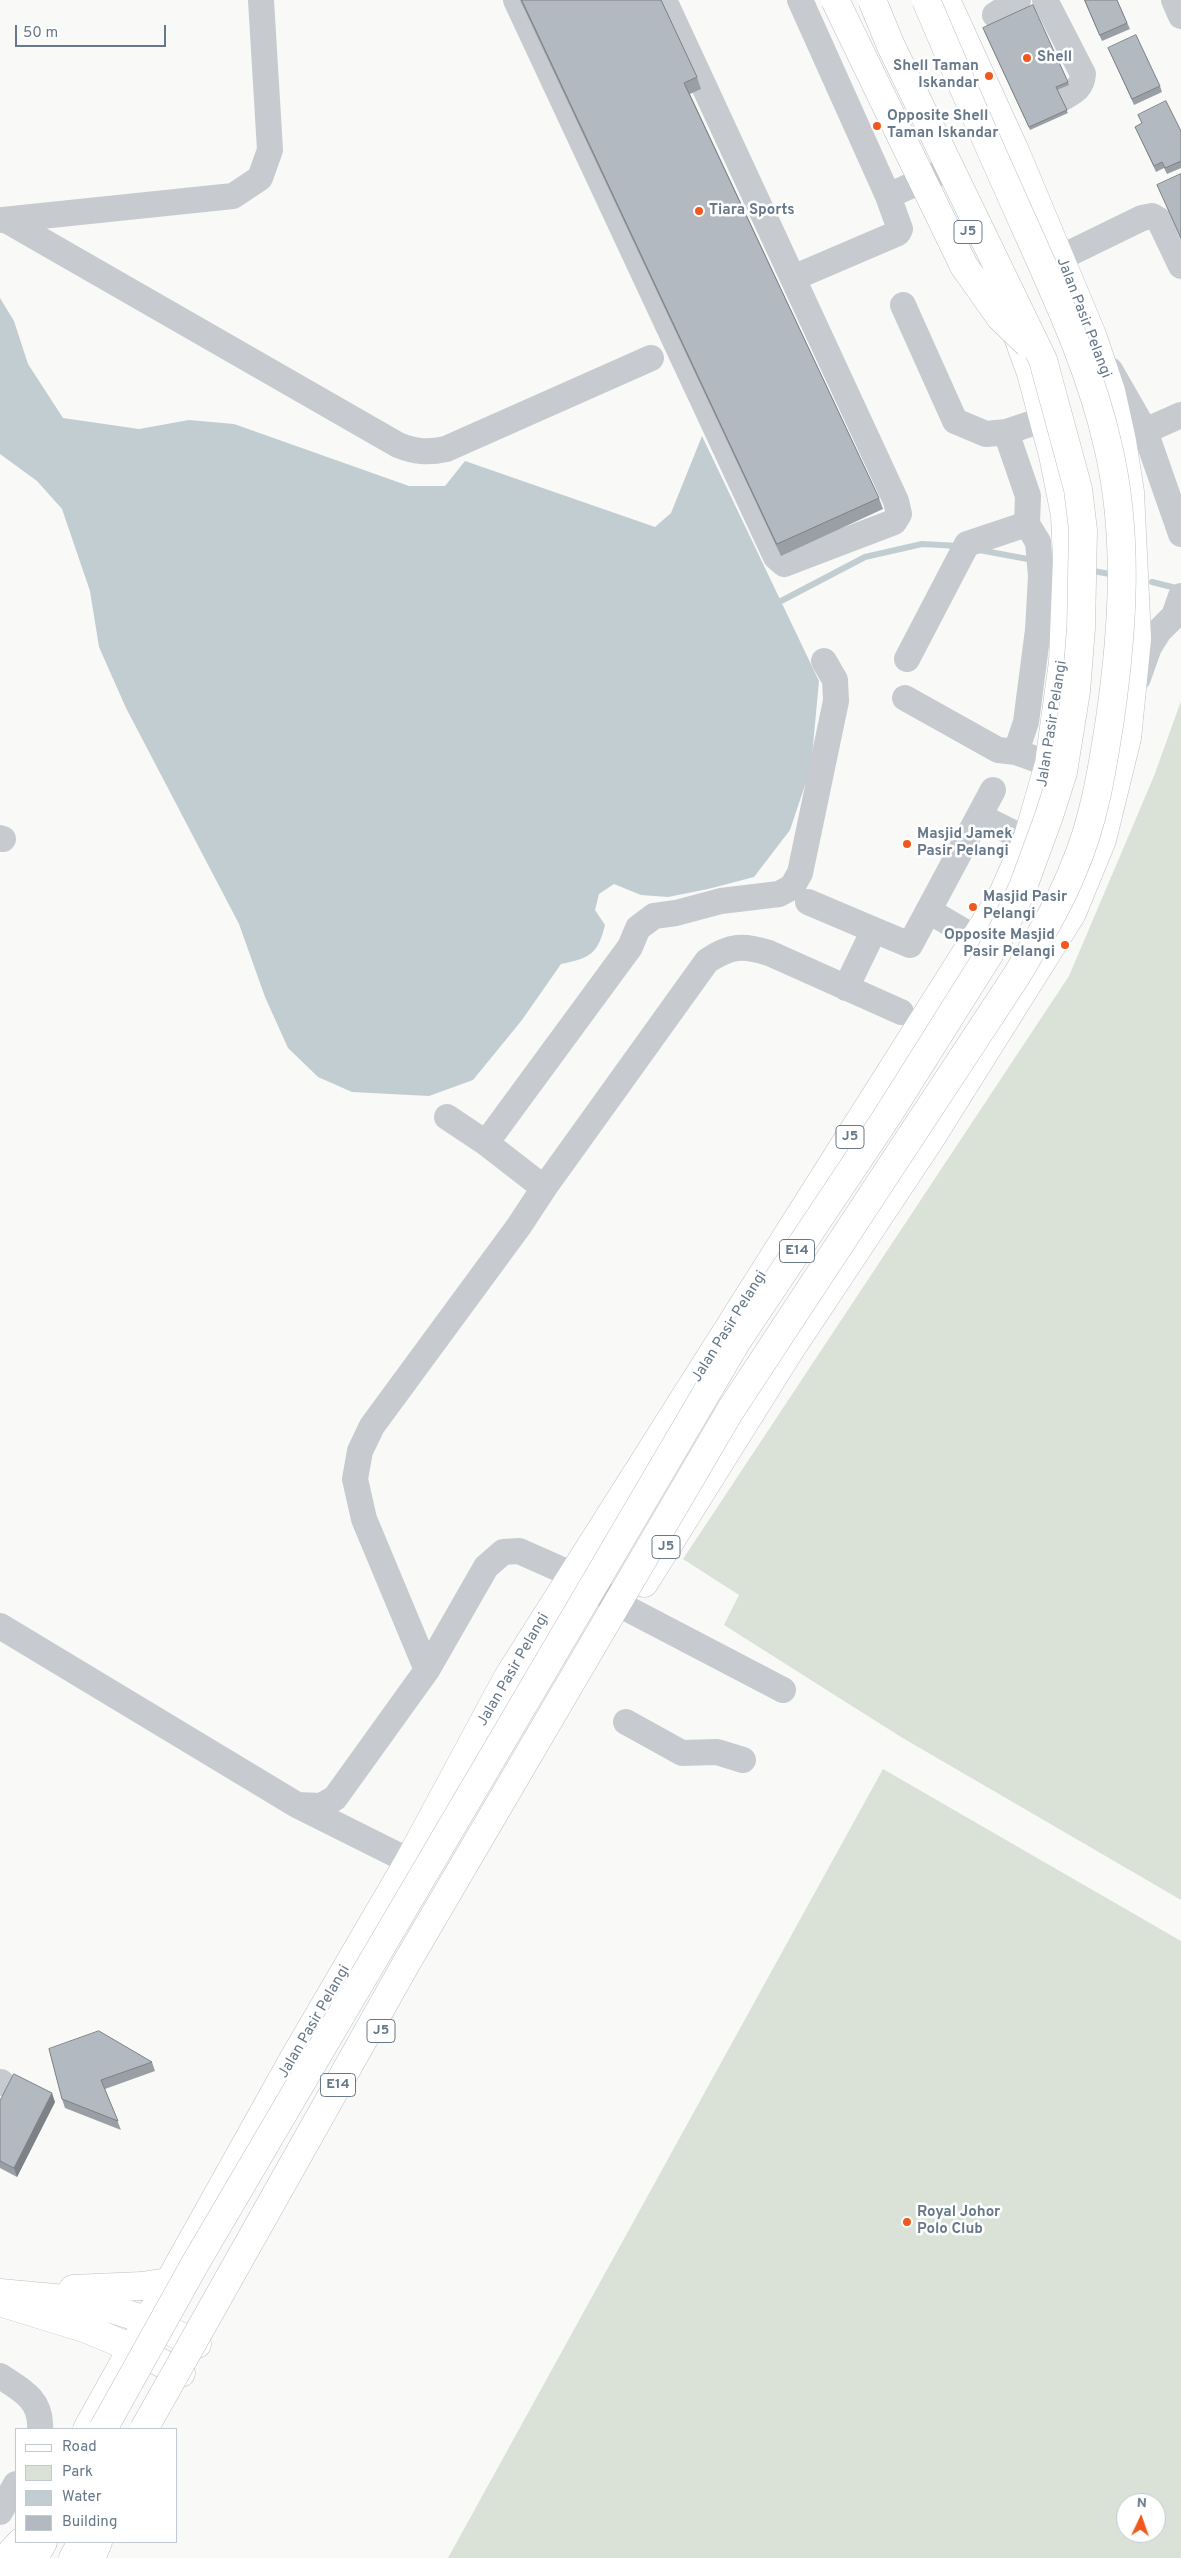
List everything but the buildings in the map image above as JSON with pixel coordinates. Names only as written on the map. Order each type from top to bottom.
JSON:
[{"type":"main road","points":[[835,0],[964,266],[1000,316],[1043,360]]},
{"type":"main road","name":"Jalan Pasir Pelangi","points":[[88,2428],[146,2320],[294,2058],[409,1861],[508,1677],[571,1574],[702,1372],[1002,896],[1027,840],[1049,764],[1063,662],[1067,559],[1065,515],[1044,419],[1014,326],[939,173],[860,0]]},
{"type":"main road","name":"E14","points":[[104,2428],[196,2262],[737,1341],[899,1098],[998,940],[1023,887],[1063,772],[1076,692],[1081,628],[1083,530],[1078,489],[1043,360],[891,46],[872,0]]},
{"type":"main road","name":"E14","points":[[145,2428],[407,1962],[730,1410],[1012,983],[1050,920],[1074,869],[1088,827],[1102,778],[1120,652],[1122,588],[1119,510],[1108,446],[1080,352],[926,0]]},
{"type":"main road","name":"Jalan Pasir Pelangi","points":[[152,2428],[197,2344],[628,1609],[788,1353],[929,1141],[1072,913],[1102,840],[1128,738],[1134,690],[1137,640],[1130,492],[1122,441],[1111,391],[1092,335],[1016,151],[946,0]]},
{"type":"main road","points":[[37,2295],[76,2288],[142,2286],[168,2282]]},
{"type":"main road","points":[[0,2293],[87,2301],[146,2320],[197,2344]]},
{"type":"main road","points":[[0,2302],[87,2329],[132,2348],[181,2373]]},
{"type":"main road","points":[[87,2329],[98,2342],[103,2356],[102,2401]]},
{"type":"main road","points":[[6,2558],[20,2543]]},
{"type":"main road","points":[[19,2558],[26,2543]]},
{"type":"main road","points":[[34,2558],[42,2543]]},
{"type":"main road","points":[[73,2558],[81,2543]]},
{"type":"main road","points":[[90,2558],[98,2543]]},
{"type":"street","points":[[3,220],[233,196],[260,178],[270,150],[261,0]]},
{"type":"street","points":[[516,0],[776,557],[784,564],[894,522],[898,514],[896,501],[664,0]]},
{"type":"street","points":[[793,278],[898,232],[899,223],[800,0]]},
{"type":"street","points":[[995,15],[1018,0]]},
{"type":"street","points":[[1045,0],[1083,74],[1082,84],[1075,91],[1061,99]]},
{"type":"street","points":[[1174,0],[1181,16]]},
{"type":"street","points":[[888,196],[939,173]]},
{"type":"street","points":[[1060,258],[1142,218],[1152,216],[1159,220],[1181,266]]},
{"type":"street","points":[[3,220],[412,451],[430,452],[446,449],[652,358]]},
{"type":"street","points":[[903,305],[954,421],[986,434],[1006,432],[1044,419]]},
{"type":"street","points":[[1092,335],[1117,384],[1145,431],[1181,534]]},
{"type":"street","points":[[1145,431],[1181,415]]},
{"type":"street","points":[[1006,432],[1028,496],[1027,524],[1038,542],[1041,576],[1038,630],[1026,722],[1016,752]]},
{"type":"street","points":[[907,659],[967,544],[1027,524]]},
{"type":"street","points":[[1134,690],[1149,647],[1159,631],[1179,610]]},
{"type":"street","points":[[486,1143],[630,947],[638,928],[654,916],[676,913],[721,901],[779,894],[792,887],[800,873],[836,701],[835,680],[824,661]]},
{"type":"street","points":[[905,698],[998,750],[1016,752],[1049,764]]},
{"type":"street","points":[[808,902],[910,945],[993,790]]},
{"type":"street","points":[[979,816],[1027,840]]},
{"type":"street","points":[[928,910],[975,938]]},
{"type":"street","points":[[846,988],[874,930]]},
{"type":"street","points":[[427,1670],[364,1519],[355,1478],[360,1451],[372,1426],[519,1226],[544,1188],[707,961],[722,951],[738,947],[752,948],[901,1012]]},
{"type":"street","points":[[447,1118],[486,1143],[544,1188]]},
{"type":"street","points":[[297,1805],[321,1806],[335,1798],[427,1670],[486,1567],[503,1552],[519,1551],[571,1574],[628,1609],[783,1690]]},
{"type":"street","points":[[0,1626],[297,1805],[409,1861]]},
{"type":"street","points":[[626,1722],[682,1753],[717,1752],[743,1760]]},
{"type":"street","points":[[1,2378],[34,2401],[40,2413],[40,2428]]},
{"type":"street","points":[[0,2512],[15,2486]]},
{"type":"green space","points":[[1181,701],[1181,1900],[901,1737],[724,1625],[739,1595],[683,1559],[1069,976],[1154,776]]},
{"type":"green space","name":"Royal Johor Polo Club","points":[[883,1769],[1181,1941],[1181,2558],[448,2558]]},
{"type":"water","points":[[0,298],[14,321],[28,364],[63,418],[139,429],[189,420],[234,424],[409,486],[445,486],[465,461],[655,527],[671,513],[702,436],[819,681],[811,767],[790,830],[754,877],[668,897],[641,895],[614,884],[599,894],[595,910],[605,925],[596,949],[586,957],[561,964],[522,1020],[473,1080],[429,1096],[352,1092],[318,1077],[288,1048],[265,997],[239,924],[126,708],[99,647],[90,591],[62,509],[37,481],[0,454]]},
{"type":"waterway","points":[[781,601],[865,557],[922,544],[959,546]]},
{"type":"waterway","points":[[979,550],[1033,560]]},
{"type":"waterway","points":[[1088,570],[1115,575]]},
{"type":"waterway","points":[[1152,582],[1180,589]]},
{"type":"place","name":"Shell","points":[[1027,58]]},
{"type":"place","name":"Shell Taman Iskandar","points":[[989,76]]},
{"type":"place","name":"Opposite Shell Taman Iskandar","points":[[877,126]]},
{"type":"place","name":"Tiara Sports","points":[[699,211]]},
{"type":"place","name":"Masjid Jamek Pasir Pelangi","points":[[907,844]]},
{"type":"place","name":"Masjid Pasir Pelangi","points":[[973,907]]},
{"type":"place","name":"Opposite Masjid Pasir Pelangi","points":[[1065,945]]},
{"type":"place","name":"Royal Johor Polo Club","points":[[907,2222]]}]
